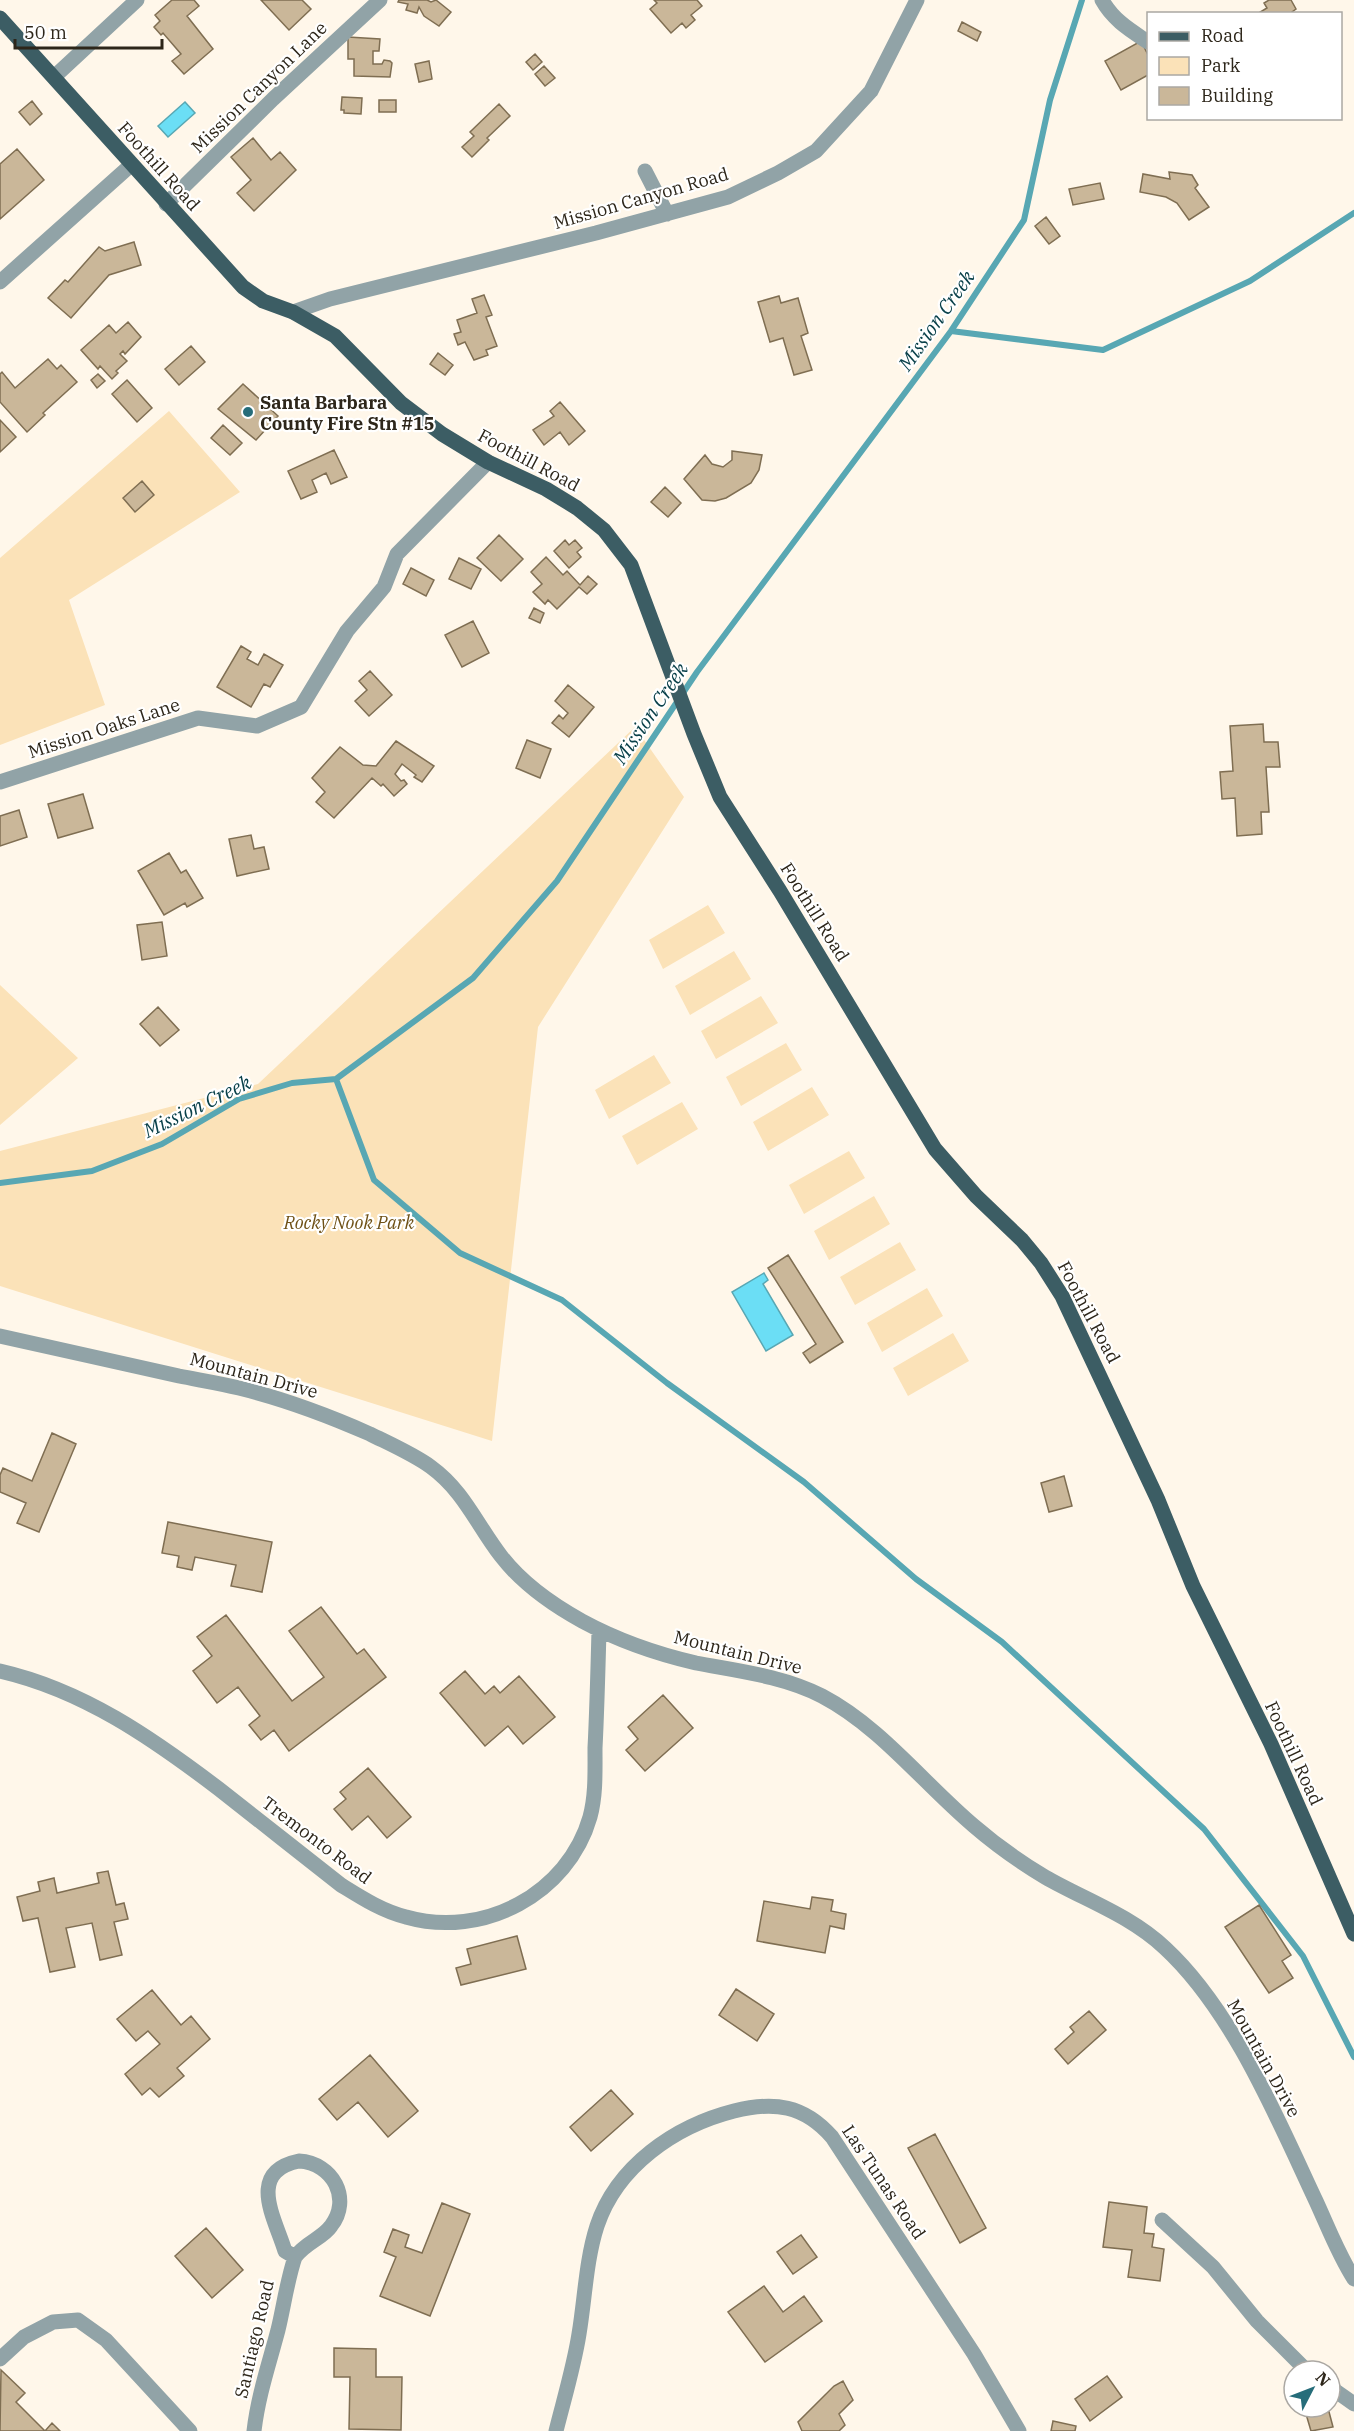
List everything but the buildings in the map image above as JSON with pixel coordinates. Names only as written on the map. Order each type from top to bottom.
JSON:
[{"type":"main road","name":"Foothill Road","points":[[0,18],[243,287],[263,301],[293,312],[335,336],[401,403],[442,434],[488,462],[546,489],[577,508],[604,530],[631,565],[720,797],[935,1149],[976,1196],[1022,1240],[1041,1263],[1062,1296],[1158,1500],[1193,1586],[1271,1744],[1354,1934]]},
{"type":"street","points":[[54,77],[137,0]]},
{"type":"street","name":"Mission Canyon Lane","points":[[166,204],[273,99],[380,0]]},
{"type":"street","name":"Mission Canyon Road","points":[[293,312],[330,299],[728,197],[778,173],[816,151],[871,91],[917,0]]},
{"type":"street","points":[[1102,0],[1109,13],[1147,41]]},
{"type":"street","points":[[0,282],[131,165]]},
{"type":"street","points":[[645,171],[667,214]]},
{"type":"street","name":"Mission Oaks Lane","points":[[0,782],[198,718],[257,726],[301,707],[347,631],[384,587],[397,554],[488,462]]},
{"type":"street","name":"Mountain Drive","points":[[0,1336],[236,1387],[291,1402],[385,1441],[429,1465],[451,1483],[464,1498],[501,1557],[551,1602],[599,1630],[652,1651],[766,1676],[823,1696],[857,1719],[973,1826],[1009,1854],[1047,1878],[1111,1910],[1163,1946],[1186,1970],[1217,2011],[1242,2051],[1290,2147],[1339,2256],[1354,2279]]},
{"type":"street","name":"Tremonto Road","points":[[0,1671],[48,1685],[87,1701],[135,1729],[208,1781],[341,1885],[366,1901],[408,1918],[442,1922],[464,1921],[497,1914],[536,1895],[557,1876],[584,1835],[591,1814],[594,1788],[599,1630]]},
{"type":"street","name":"Las Tunas Road","points":[[556,2431],[579,2336],[597,2226],[606,2205],[626,2176],[660,2145],[688,2127],[735,2110],[776,2105],[803,2113],[823,2127],[832,2137],[975,2354],[1019,2431]]},
{"type":"street","name":"Santiago Road","points":[[254,2431],[287,2281],[296,2257],[303,2247],[331,2228],[338,2208],[338,2194],[329,2173],[321,2166],[310,2162],[288,2163],[279,2168],[268,2186],[269,2208],[278,2227],[285,2252],[296,2257]]},
{"type":"street","points":[[1162,2220],[1213,2267],[1257,2321],[1295,2359]]},
{"type":"street","points":[[0,2360],[24,2337],[53,2322],[78,2320],[106,2340],[190,2431]]},
{"type":"green space","points":[[169,411],[240,492],[69,600],[105,705],[0,745],[0,558]]},
{"type":"green space","name":"Rocky Nook Park","points":[[635,727],[684,797],[538,1027],[492,1441],[0,1286],[0,1151],[258,1084]]},
{"type":"green space","points":[[708,905],[725,933],[663,969],[649,940]]},
{"type":"green space","points":[[734,951],[751,979],[690,1015],[675,986]]},
{"type":"green space","points":[[0,985],[78,1058],[0,1125]]},
{"type":"green space","points":[[761,996],[778,1023],[716,1059],[701,1031]]},
{"type":"green space","points":[[786,1043],[802,1070],[741,1106],[726,1077]]},
{"type":"green space","points":[[654,1055],[671,1083],[609,1119],[595,1090]]},
{"type":"green space","points":[[812,1087],[829,1115],[768,1151],[753,1122]]},
{"type":"green space","points":[[682,1102],[698,1129],[637,1165],[622,1136]]},
{"type":"green space","points":[[849,1151],[865,1178],[804,1214],[789,1185]]},
{"type":"green space","points":[[874,1196],[890,1224],[829,1260],[814,1231]]},
{"type":"green space","points":[[900,1242],[916,1270],[855,1305],[840,1277]]},
{"type":"green space","points":[[927,1288],[943,1316],[882,1352],[867,1323]]},
{"type":"green space","points":[[953,1333],[969,1361],[908,1396],[893,1368]]},
{"type":"water","points":[[185,102],[195,113],[168,137],[158,126]]},
{"type":"water","points":[[764,1273],[768,1280],[763,1284],[793,1335],[766,1351],[732,1292]]},
{"type":"waterway","name":"Mission Creek","points":[[0,1183],[92,1171],[162,1144],[239,1099],[292,1083],[336,1079],[473,978],[557,881],[697,672],[951,331],[1024,220],[1050,100],[1082,0]]},
{"type":"waterway","points":[[951,331],[1103,350],[1250,281],[1354,213]]},
{"type":"waterway","points":[[336,1079],[374,1180],[460,1253],[562,1300],[667,1383],[804,1482],[916,1579],[1002,1642],[1204,1829],[1303,1956],[1354,2057]]},
{"type":"place","name":"Santa Barbara County Fire Stn #15","points":[[248,412]]}]
